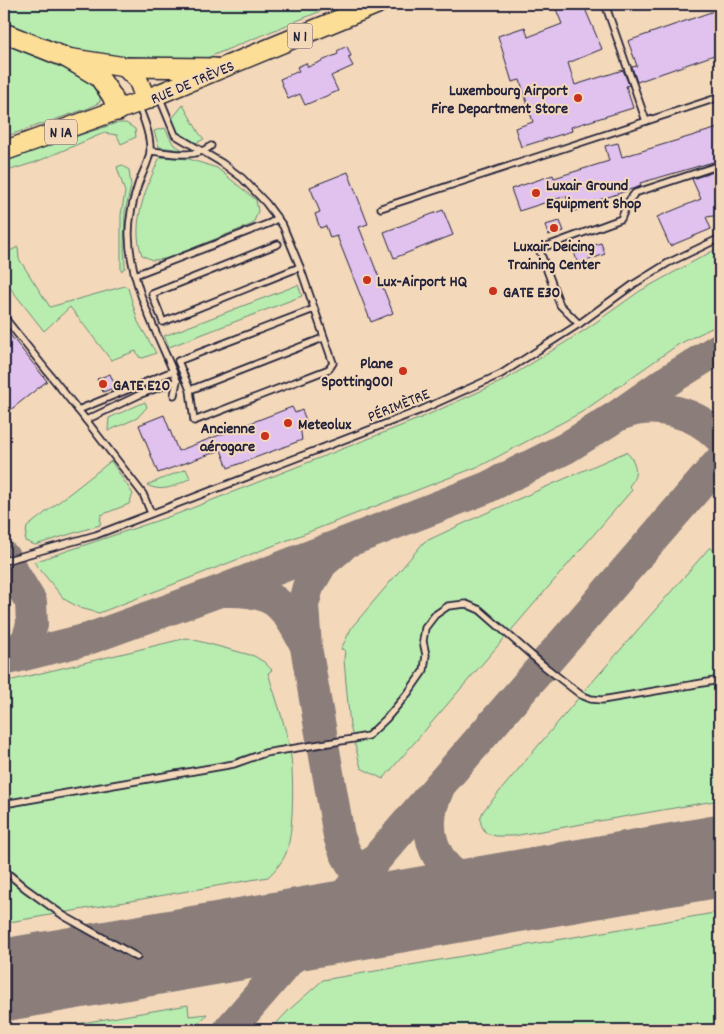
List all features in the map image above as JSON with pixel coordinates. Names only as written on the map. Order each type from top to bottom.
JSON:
[{"type":"main road","name":"RUE DE TRÈVES","points":[[4,151],[118,111],[377,4]]},
{"type":"main road","name":"N 1","points":[[4,33],[67,58],[99,77],[112,96],[118,111]]},
{"type":"main road","name":"N 1","points":[[67,58],[125,67],[223,68]]},
{"type":"main road","points":[[125,67],[138,80],[147,99]]},
{"type":"lane","points":[[605,4],[646,121]]},
{"type":"lane","points":[[381,208],[720,97]]},
{"type":"lane","points":[[147,99],[145,122],[151,151],[137,186],[131,214],[129,232],[130,257],[140,297],[177,381],[174,395]]},
{"type":"lane","points":[[147,99],[175,135],[222,163],[242,178],[278,218],[290,239],[333,363],[329,369],[194,421],[190,390],[178,361],[314,309]]},
{"type":"lane","points":[[151,151],[190,154],[203,152],[211,146]]},
{"type":"lane","points":[[579,324],[560,305],[539,248],[621,219],[628,202],[636,193],[720,165]]},
{"type":"lane","points":[[136,275],[270,223],[278,218]]},
{"type":"lane","name":"PÉRIMÈTRE","points":[[4,561],[96,535],[421,410],[501,374],[579,324],[668,263],[720,238]]},
{"type":"lane","points":[[278,244],[152,294],[163,322],[300,267]]},
{"type":"lane","points":[[4,317],[143,494],[150,513]]},
{"type":"lane","points":[[190,390],[323,338]]},
{"type":"lane","points":[[78,410],[173,372]]},
{"type":"lane","points":[[86,420],[142,394],[177,381]]},
{"type":"lane","points":[[4,804],[234,764],[265,753],[299,749],[368,736],[386,719],[424,670],[426,655],[423,641],[425,628],[435,615],[448,606],[466,604],[480,610],[559,678],[581,695],[591,699],[602,700],[720,680]]},
{"type":"lane","points":[[4,870],[25,888],[64,916],[137,957]]},
{"type":"green space","points":[[4,4],[338,4],[204,59],[148,63],[90,55],[4,24]]},
{"type":"green space","points":[[4,44],[93,80],[100,94],[100,102],[89,108],[4,137]]},
{"type":"green space","points":[[183,105],[204,139],[196,143],[176,131],[171,120]]},
{"type":"green space","points":[[117,123],[126,123],[135,129],[136,137],[121,144],[117,135],[104,133],[36,162],[4,172],[4,160]]},
{"type":"green space","points":[[165,128],[173,144],[183,150],[159,147],[154,131]]},
{"type":"green space","points":[[160,157],[189,159],[217,168],[256,200],[258,211],[253,224],[165,259],[152,260],[142,255],[139,243],[139,218],[145,192]]},
{"type":"green space","points":[[122,165],[129,170],[131,186],[125,212],[125,268],[121,271],[121,215],[125,192],[117,167]]},
{"type":"green space","points":[[18,247],[19,259],[50,307],[125,286],[128,288],[138,322],[156,353],[143,358],[139,357],[136,351],[111,360],[70,307],[44,331],[4,280],[4,254]]},
{"type":"green space","points":[[720,247],[720,324],[679,344],[582,412],[482,465],[99,613],[80,608],[64,599],[34,562],[177,514],[421,418],[505,380],[585,330],[640,291]]},
{"type":"green space","points":[[298,285],[302,296],[169,347],[164,336]]},
{"type":"green space","points":[[145,402],[147,407],[137,418],[108,431],[109,418]]},
{"type":"green space","points":[[626,452],[633,460],[635,469],[634,477],[629,486],[632,490],[383,779],[361,768],[350,726],[344,660],[345,650],[341,649],[352,627],[424,542]]},
{"type":"green space","points":[[111,461],[133,494],[129,504],[101,515],[100,525],[35,545],[25,541],[27,527]]},
{"type":"green space","points":[[186,469],[190,478],[174,486],[158,488],[147,485]]},
{"type":"green space","points":[[710,547],[720,557],[720,800],[513,836],[496,836],[486,833],[480,822],[484,810]]},
{"type":"green space","points":[[187,638],[254,656],[272,670],[268,673],[288,740],[292,773],[291,831],[286,853],[282,860],[268,877],[4,923],[4,682]]},
{"type":"green space","points":[[720,912],[720,1030],[270,1030],[289,1010],[323,980]]},
{"type":"green space","points":[[188,1005],[189,1016],[207,1014],[193,1030],[41,1030]]},
{"type":"building","points":[[569,4],[583,4],[602,49],[568,63],[575,85],[623,70],[629,85],[626,86],[633,108],[571,127],[572,131],[521,147],[515,128],[533,122],[520,80],[512,82],[498,36],[525,27],[528,37],[562,24],[556,9]]},
{"type":"building","points":[[714,11],[720,28],[720,53],[637,82],[632,67],[637,66],[628,41]]},
{"type":"building","points":[[347,46],[351,56],[348,57],[353,66],[331,76],[338,91],[305,105],[300,94],[288,99],[280,79],[299,71],[297,67],[306,63],[308,67],[338,54],[337,51]]},
{"type":"building","name":"Luxair Ground Equipment Shop","points":[[718,128],[720,135],[720,160],[640,183],[641,186],[590,203],[591,206],[571,212],[566,196],[519,211],[511,189],[553,175],[554,178],[609,161],[605,146],[618,143],[622,157]]},
{"type":"building","points":[[720,170],[720,215],[706,217],[711,229],[670,246],[657,217],[701,199],[692,179]]},
{"type":"building","points":[[348,172],[368,224],[359,227],[393,313],[371,322],[337,236],[330,238],[326,226],[320,228],[315,214],[320,212],[310,187]]},
{"type":"building","points":[[443,210],[453,235],[394,258],[384,232]]},
{"type":"building","name":"Luxair Deicing Training Center","points":[[560,221],[564,231],[548,235],[545,225]]},
{"type":"building","points":[[601,243],[605,254],[578,264],[574,252]]},
{"type":"building","points":[[4,327],[47,381],[4,415]]},
{"type":"building","name":"GATE E20","points":[[110,374],[116,387],[103,392],[97,379]]},
{"type":"building","points":[[292,407],[295,413],[302,410],[307,423],[300,426],[302,440],[228,468],[221,450],[158,473],[139,425],[164,415],[178,451]]},
{"type":"taxiway","points":[[4,660],[88,639],[220,591],[486,488],[566,448],[720,348]]},
{"type":"taxiway","points":[[622,414],[634,410],[648,409],[674,411],[699,421],[720,438]]},
{"type":"taxiway","points":[[270,932],[297,926],[314,919],[337,904],[720,461]]},
{"type":"taxiway","points":[[341,547],[322,563],[308,587],[303,605],[306,647],[339,836],[350,862],[358,873],[379,891],[404,901],[450,903]]},
{"type":"taxiway","points":[[4,557],[31,602],[32,625],[27,640],[16,652],[4,659]]},
{"type":"taxiway","points":[[225,591],[254,593],[274,601],[289,617],[304,642]]},
{"type":"taxiway","points":[[438,790],[430,817],[430,830],[437,854],[444,865],[466,883],[487,890],[508,893]]},
{"type":"taxiway","points":[[229,1030],[328,915]]},
{"type":"taxiway","points":[[233,940],[270,932],[289,924]]},
{"type":"runway","points":[[4,980],[720,856]]},
{"type":"place","name":"Luxembourg Airport Fire Department Store","points":[[578,98]]},
{"type":"place","name":"Luxair Ground Equipment Shop","points":[[536,193]]},
{"type":"place","name":"Luxair Deicing Training Center","points":[[554,228]]},
{"type":"place","name":"Lux-Airport HQ","points":[[367,280]]},
{"type":"place","name":"GATE E30","points":[[493,291]]},
{"type":"place","name":"Plane Spotting001","points":[[403,371]]},
{"type":"place","name":"GATE E20","points":[[103,384]]},
{"type":"place","name":"Meteolux","points":[[288,423]]},
{"type":"place","name":"Ancienne aérogare","points":[[265,436]]}]
